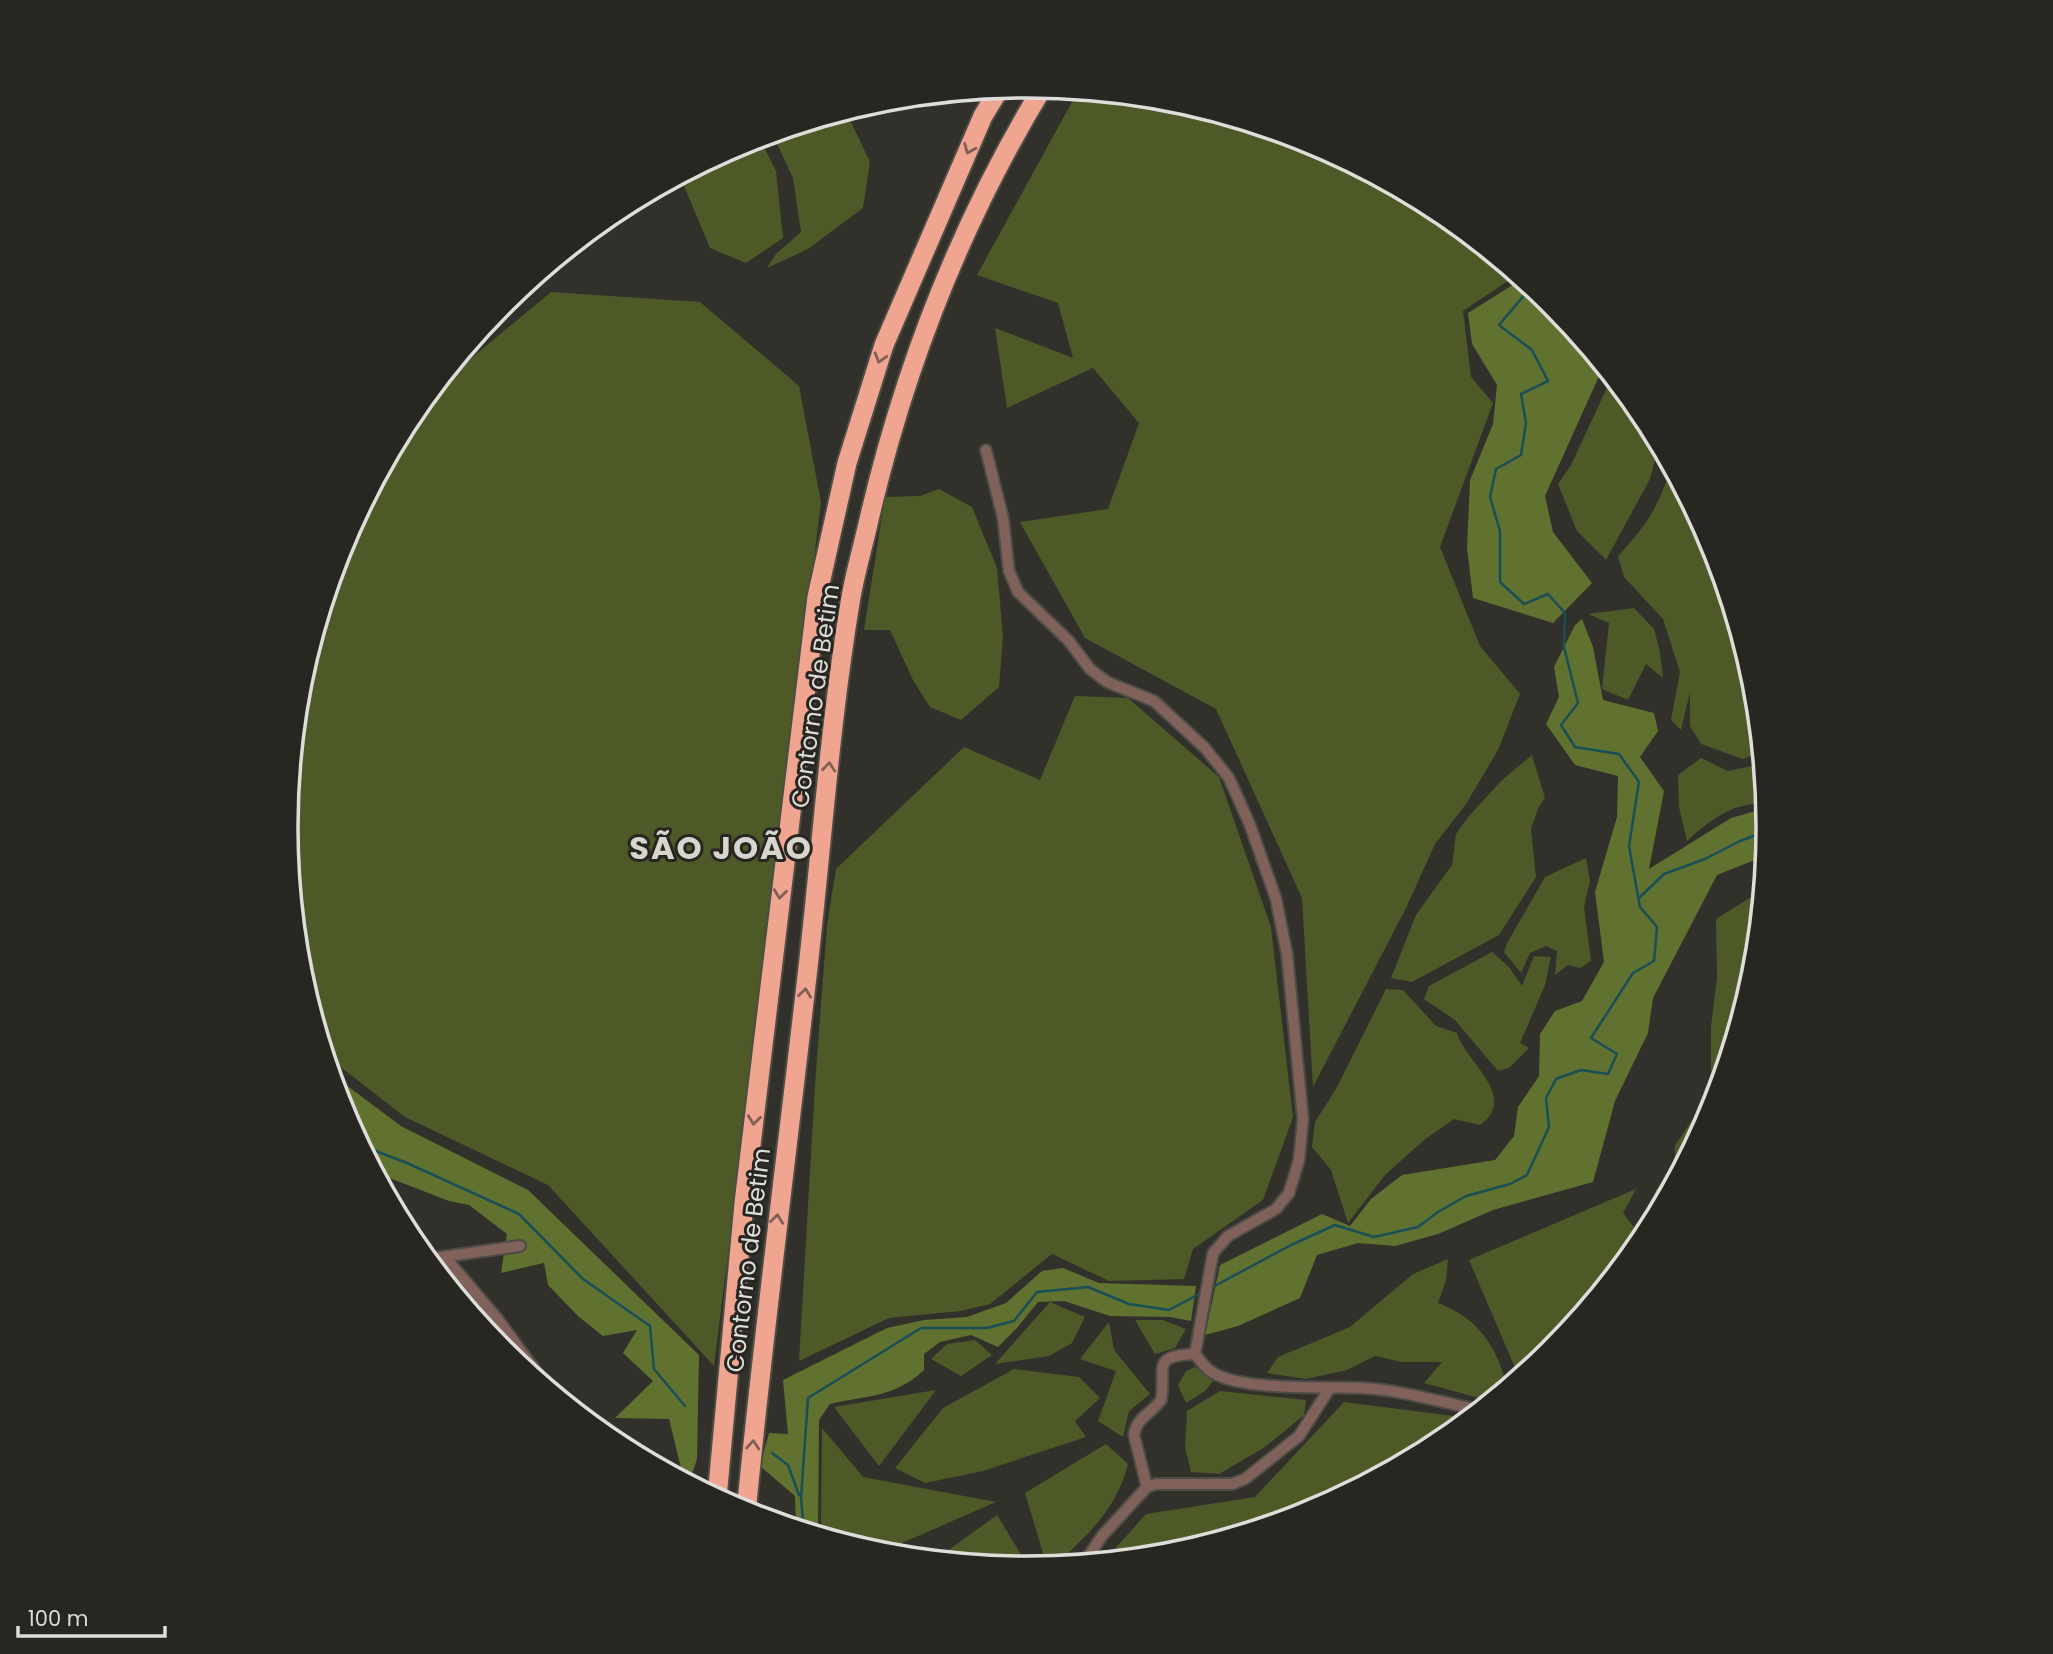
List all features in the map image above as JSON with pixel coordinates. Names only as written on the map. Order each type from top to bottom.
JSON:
[{"type":"highway","name":"Contorno de Betim","points":[[747,1501],[774,1248],[850,601],[881,467],[917,352],[967,228],[1014,135],[1036,98]]},
{"type":"highway","name":"Contorno de Betim","points":[[718,1487],[744,1203],[817,597],[847,463],[884,345],[993,99]]},
{"type":"street","points":[[986,450],[1003,518],[1009,571],[1018,592],[1068,640],[1090,669],[1107,682],[1154,701],[1205,748],[1229,778],[1250,825],[1276,899],[1287,954],[1303,1119],[1299,1160],[1289,1193],[1276,1209],[1228,1236],[1213,1253],[1195,1354]]},
{"type":"street","points":[[438,1258],[520,1246]]},
{"type":"street","points":[[444,1257],[496,1317],[522,1352]]},
{"type":"street","points":[[1195,1354],[1209,1371],[1235,1381],[1302,1388],[1363,1388],[1467,1407]]},
{"type":"street","points":[[1147,1487],[1135,1428],[1161,1400],[1161,1372],[1164,1362],[1171,1356],[1195,1354]]},
{"type":"street","points":[[1091,1553],[1102,1536],[1147,1487],[1156,1484],[1232,1484],[1245,1479],[1299,1436],[1330,1388]]},
{"type":"green space","points":[[1073,100],[1169,112],[1215,123],[1305,153],[1349,173],[1432,221],[1509,281],[1463,311],[1471,377],[1493,403],[1440,547],[1480,646],[1520,694],[1498,750],[1466,804],[1435,844],[1406,908],[1313,1087],[1302,898],[1216,709],[1085,638],[1020,522],[1108,509],[1139,423],[1093,368],[1007,408],[995,328],[1073,358],[1058,303],[977,275]]},
{"type":"green space","points":[[850,120],[870,162],[863,208],[808,249],[767,268],[776,254],[801,232],[793,178],[776,143]]},
{"type":"green space","points":[[764,147],[776,171],[783,238],[746,263],[710,248],[683,184]]},
{"type":"green space","points":[[1513,285],[1575,346],[1599,376],[1545,496],[1553,532],[1592,583],[1553,623],[1473,598],[1467,548],[1470,480],[1493,424],[1497,385],[1472,344],[1468,313]]},
{"type":"green space","points":[[551,292],[700,302],[799,386],[821,502],[714,1366],[548,1185],[405,1117],[337,1065],[322,1016],[304,922],[298,827],[304,732],[322,638],[353,548],[395,462],[420,422],[462,366]]},
{"type":"green space","points":[[1608,387],[1655,459],[1650,479],[1606,560],[1577,531],[1558,484],[1571,465]]},
{"type":"green space","points":[[1667,479],[1700,548],[1731,638],[1752,756],[1743,759],[1701,744],[1690,726],[1690,692],[1681,730],[1671,720],[1680,672],[1663,619],[1624,577],[1618,556],[1650,516]]},
{"type":"green space","points":[[939,489],[972,507],[997,568],[1003,637],[999,687],[961,720],[930,707],[913,680],[890,630],[864,630],[885,497],[920,496]]},
{"type":"green space","points":[[1634,608],[1654,629],[1663,678],[1646,664],[1628,700],[1602,689],[1609,623],[1588,614]]},
{"type":"green space","points":[[1582,619],[1593,647],[1603,700],[1654,713],[1658,731],[1640,757],[1664,791],[1649,869],[1731,818],[1755,811],[1756,827],[1755,860],[1717,875],[1653,998],[1648,1033],[1615,1101],[1593,1182],[1493,1210],[1438,1234],[1395,1246],[1358,1243],[1317,1255],[1300,1298],[1238,1326],[1205,1335],[1220,1265],[1322,1214],[1350,1226],[1371,1199],[1402,1175],[1495,1160],[1514,1136],[1518,1107],[1539,1076],[1540,1034],[1555,1011],[1582,1001],[1604,962],[1595,892],[1617,817],[1618,776],[1575,765],[1546,724],[1559,697],[1554,667],[1575,625]]},
{"type":"green space","points":[[1075,696],[1128,698],[1219,777],[1271,927],[1293,1117],[1263,1200],[1193,1249],[1184,1279],[1109,1281],[1052,1254],[990,1304],[961,1311],[889,1318],[799,1361],[827,925],[836,869],[964,747],[1040,780]]},
{"type":"green space","points":[[1532,755],[1545,798],[1539,806],[1531,829],[1536,877],[1499,935],[1412,982],[1391,978],[1416,915],[1452,865],[1456,834],[1501,781]]},
{"type":"green space","points":[[1701,758],[1728,771],[1753,766],[1755,804],[1732,809],[1704,826],[1687,841],[1679,807],[1678,775]]},
{"type":"green space","points":[[1586,858],[1590,881],[1584,907],[1591,961],[1580,968],[1568,965],[1555,975],[1557,951],[1546,946],[1530,953],[1521,973],[1504,952],[1507,943],[1545,877]]},
{"type":"green space","points":[[1752,897],[1731,1016],[1700,1106],[1675,1159],[1675,1146],[1694,1117],[1711,1073],[1711,1027],[1717,978],[1716,919]]},
{"type":"green space","points":[[1492,952],[1509,967],[1522,986],[1534,956],[1551,957],[1545,985],[1520,1043],[1529,1048],[1509,1068],[1498,1071],[1455,1020],[1424,999],[1429,986]]},
{"type":"green space","points":[[1386,989],[1403,990],[1436,1026],[1457,1033],[1486,1079],[1494,1103],[1491,1114],[1480,1125],[1454,1119],[1424,1140],[1385,1175],[1348,1223],[1331,1170],[1312,1147],[1315,1122],[1336,1089]]},
{"type":"green space","points":[[345,1084],[401,1126],[528,1190],[699,1355],[697,1459],[692,1474],[681,1468],[669,1419],[615,1418],[653,1381],[623,1353],[637,1330],[603,1336],[579,1317],[548,1285],[544,1263],[501,1273],[507,1234],[469,1205],[449,1201],[388,1177]]},
{"type":"green space","points":[[1665,1178],[1654,1199],[1656,1190]]},
{"type":"green space","points":[[1636,1189],[1623,1213],[1635,1229],[1633,1232],[1575,1308],[1515,1368],[1469,1260]]},
{"type":"green space","points":[[1448,1259],[1446,1280],[1438,1303],[1464,1317],[1484,1335],[1498,1359],[1504,1377],[1479,1398],[1424,1383],[1442,1362],[1402,1362],[1375,1356],[1347,1370],[1306,1379],[1267,1373],[1278,1357],[1350,1327],[1413,1274]]},
{"type":"green space","points":[[1063,1268],[1099,1283],[1196,1286],[1191,1321],[1170,1317],[1110,1316],[1064,1301],[1038,1302],[998,1347],[971,1335],[940,1342],[924,1354],[924,1370],[902,1386],[880,1394],[830,1404],[819,1420],[818,1525],[796,1518],[795,1496],[760,1466],[769,1433],[788,1434],[783,1380],[887,1328],[924,1320],[967,1317],[1006,1303],[1042,1271]]},
{"type":"green space","points":[[1050,1302],[1085,1317],[1072,1343],[1049,1356],[995,1364]]},
{"type":"green space","points":[[1135,1320],[1163,1320],[1186,1329],[1175,1348],[1155,1354]]},
{"type":"green space","points":[[1109,1322],[1114,1350],[1150,1394],[1129,1411],[1123,1437],[1098,1421],[1116,1371],[1080,1359]]},
{"type":"green space","points":[[975,1340],[992,1355],[961,1376],[931,1359],[947,1344]]},
{"type":"green space","points":[[1195,1367],[1214,1380],[1205,1391],[1186,1403],[1178,1385],[1186,1371]]},
{"type":"green space","points":[[1014,1369],[1079,1377],[1100,1398],[1075,1421],[1086,1437],[983,1471],[925,1483],[895,1468],[943,1408]]},
{"type":"green space","points":[[936,1390],[879,1466],[834,1407]]},
{"type":"green space","points":[[1220,1391],[1306,1400],[1304,1415],[1265,1447],[1219,1474],[1191,1472],[1185,1447],[1187,1411]]},
{"type":"green space","points":[[1344,1402],[1455,1416],[1391,1458],[1305,1501],[1215,1531],[1113,1551],[1146,1514],[1255,1497]]},
{"type":"green space","points":[[822,1428],[863,1477],[996,1502],[899,1544],[822,1526]]},
{"type":"green space","points":[[1106,1444],[1128,1464],[1108,1508],[1066,1554],[1044,1555],[1025,1493]]},
{"type":"green space","points":[[997,1515],[1022,1556],[979,1554],[947,1551]]},
{"type":"waterway","points":[[1209,1289],[1335,1225],[1374,1237],[1418,1227],[1466,1196],[1510,1184],[1527,1175],[1549,1127],[1546,1098],[1556,1079],[1581,1070],[1608,1074],[1617,1054],[1591,1038],[1633,973],[1654,961],[1657,927],[1640,907],[1629,846],[1639,782],[1619,754],[1575,747],[1561,725],[1578,703],[1564,647],[1565,613],[1548,594],[1524,604],[1500,582],[1500,531],[1490,497],[1496,469],[1521,455],[1526,423],[1521,394],[1548,381],[1532,350],[1499,325],[1524,295]]},
{"type":"waterway","points":[[1639,898],[1664,874],[1705,859],[1756,835]]},
{"type":"waterway","points":[[374,1150],[519,1214],[583,1279],[650,1326],[654,1369],[685,1406]]},
{"type":"waterway","points":[[803,1520],[801,1498],[808,1398],[921,1328],[987,1328],[1014,1321],[1037,1292],[1088,1287],[1129,1304],[1169,1310],[1203,1292]]},
{"type":"waterway","points":[[772,1453],[788,1465],[799,1495]]},
{"type":"district","name":"SÃO JOÃO","points":[[721,847]]}]
